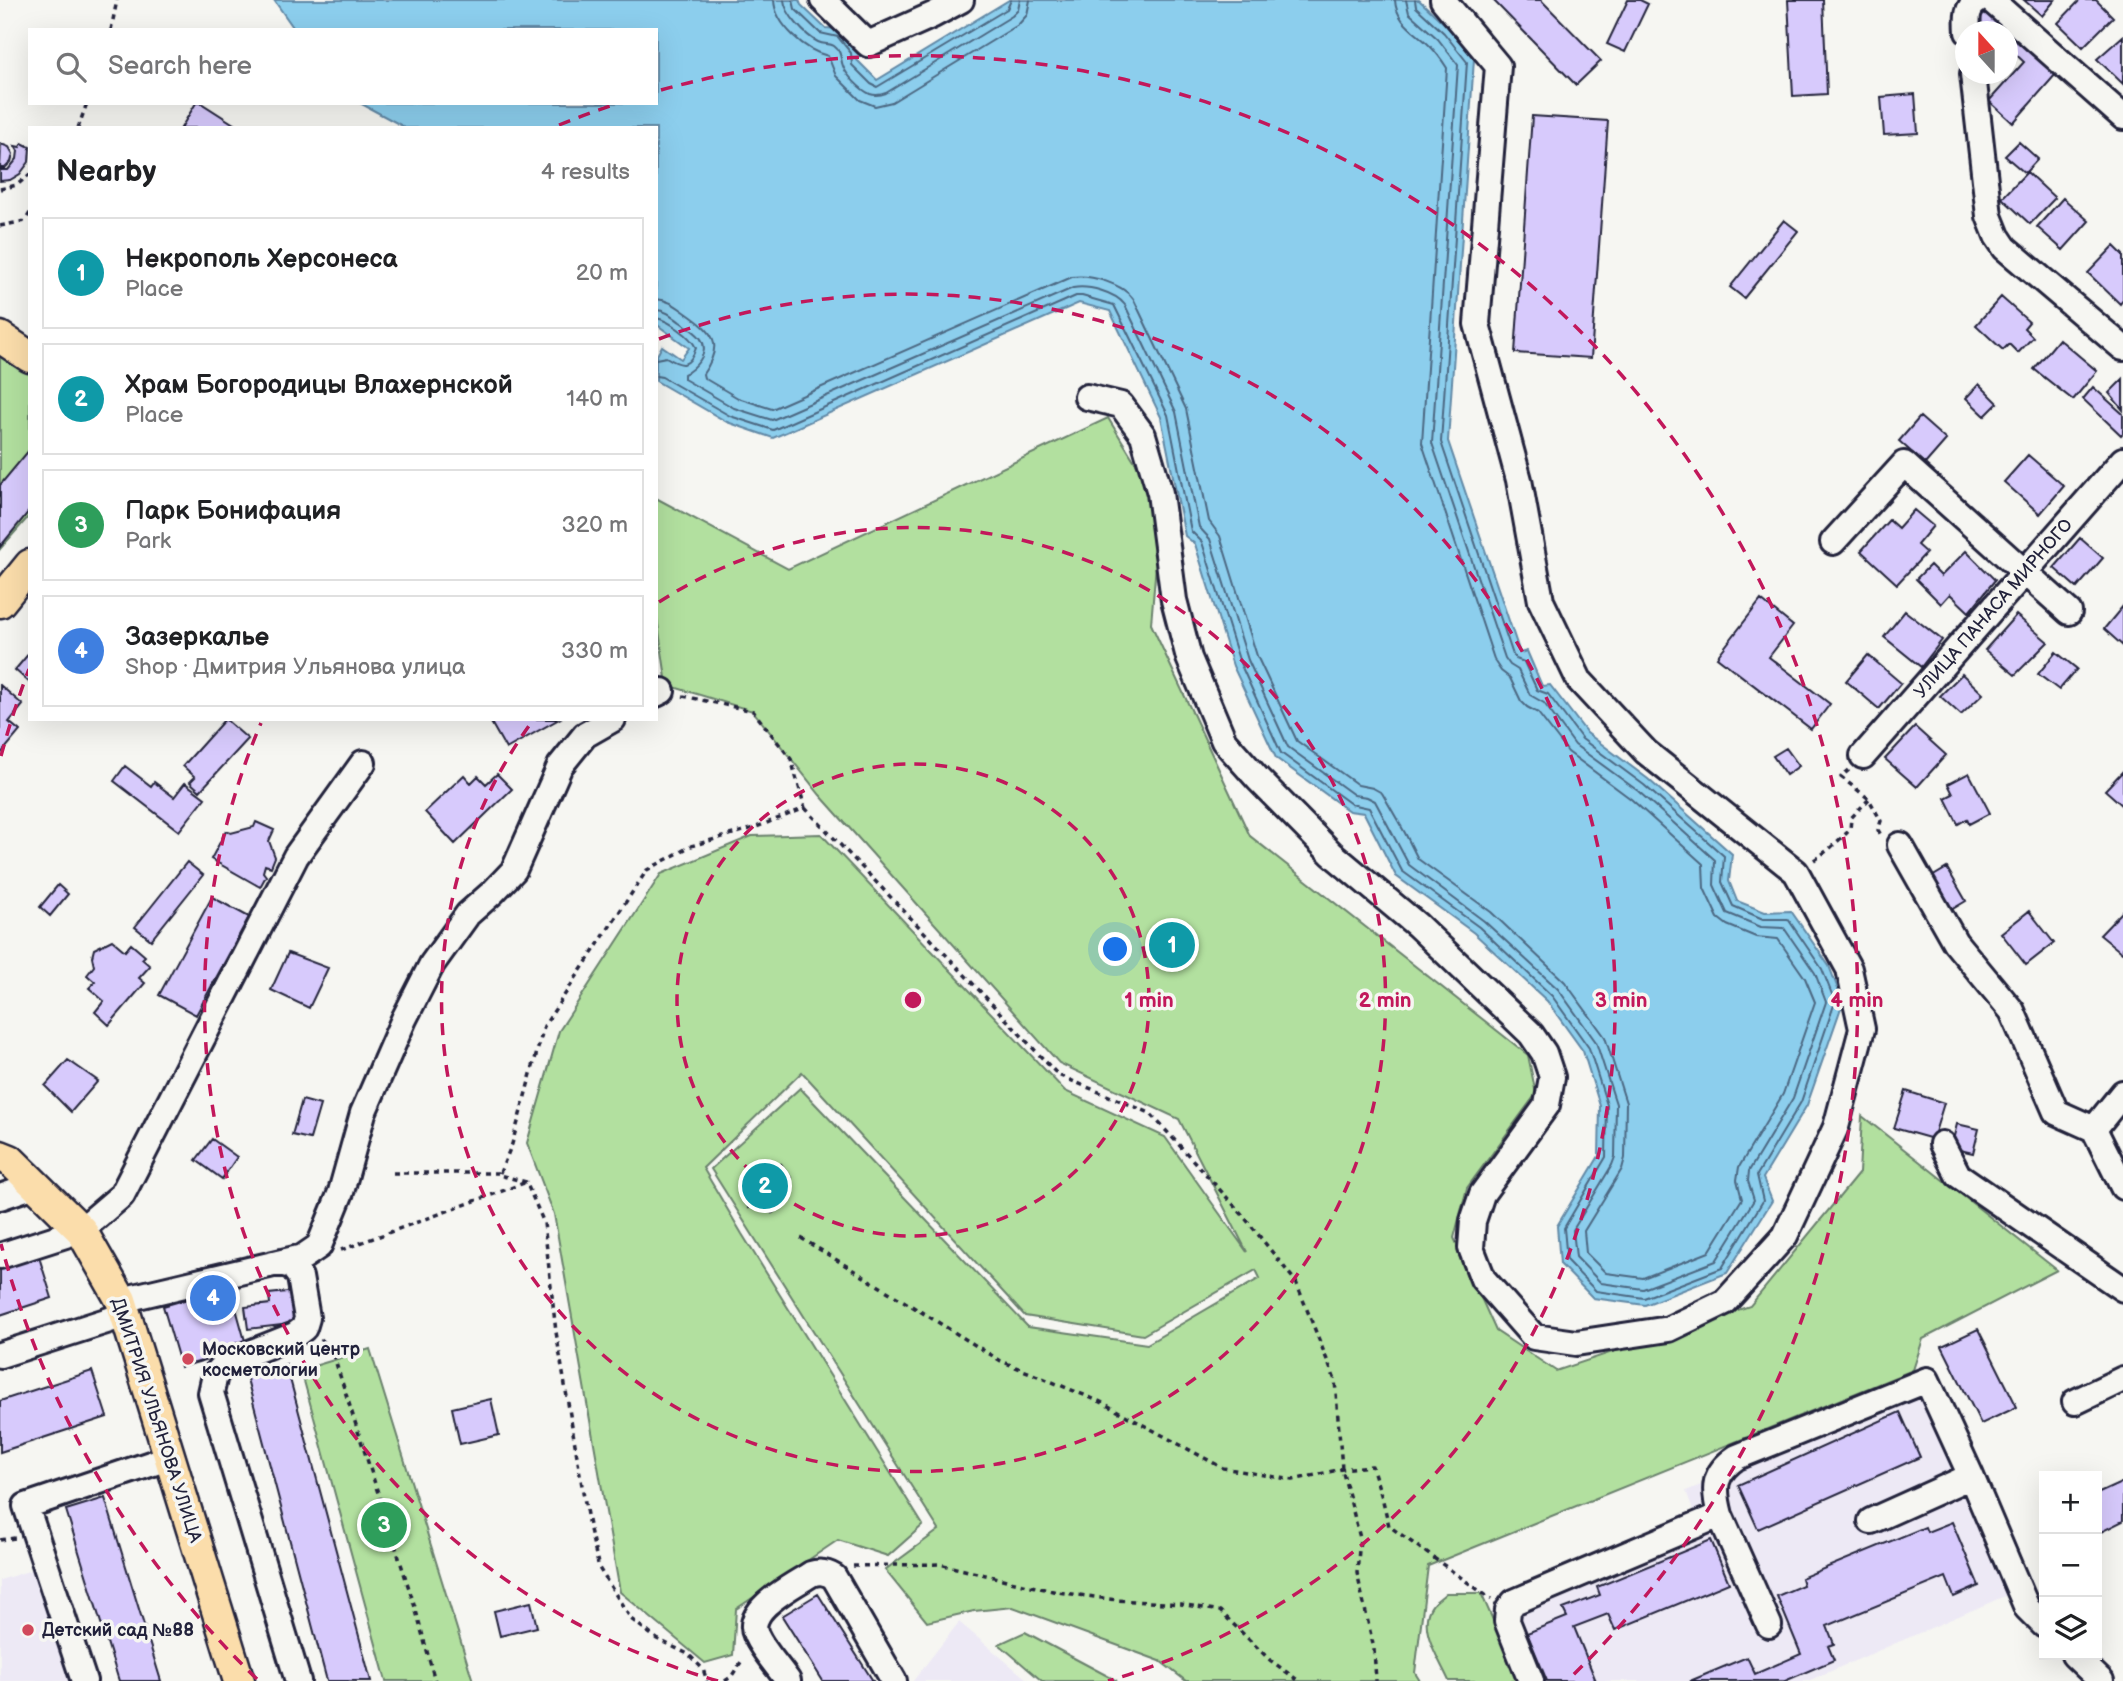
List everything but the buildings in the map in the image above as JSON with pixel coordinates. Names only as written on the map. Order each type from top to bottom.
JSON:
[{"type":"main road","points":[[0,337],[28,356]]},
{"type":"main road","points":[[0,602],[28,567]]},
{"type":"main road","name":"ДМИТРИЯ УЛЬЯНОВА УЛИЦА","points":[[0,1156],[10,1160],[81,1230],[123,1308],[239,1681]]},
{"type":"street","points":[[822,0],[868,44],[961,0]]},
{"type":"street","points":[[1087,397],[1121,405],[1143,435],[1160,493],[1174,600],[1189,658],[1224,741],[1332,853],[1417,925],[1531,1034],[1544,1052],[1552,1077],[1547,1105],[1482,1194],[1473,1221],[1471,1248],[1483,1279],[1534,1337],[1576,1343],[1669,1329],[1725,1302],[1785,1236],[1836,1127],[1862,1029],[1849,969],[1796,872],[1646,752],[1620,725],[1578,680],[1541,601],[1519,480],[1477,324],[1498,66],[1443,0]]},
{"type":"street","points":[[1967,21],[1969,8],[1988,1],[2123,117]]},
{"type":"street","points":[[1974,84],[1989,216],[1997,236],[2005,248],[2123,348]]},
{"type":"street","name":"УЛИЦА ПАНАСА МИРНОГО","points":[[1863,756],[2123,460]]},
{"type":"street","points":[[1833,542],[1904,464],[2070,612]]},
{"type":"street","points":[[0,1354],[123,1308],[303,1257],[319,1246],[341,1192],[363,1113],[404,1019],[432,964],[468,914],[514,870],[559,766],[586,735],[610,721]]},
{"type":"street","points":[[0,1256],[81,1230],[122,1195],[296,856],[363,763]]},
{"type":"street","points":[[1900,845],[1955,942],[2012,1011],[2056,1112],[2094,1129],[2123,1187]]},
{"type":"street","points":[[2094,1129],[2123,1093]]},
{"type":"street","points":[[1942,1144],[1958,1175],[2123,1289]]},
{"type":"street","points":[[0,1196],[35,1185]]},
{"type":"street","points":[[280,1262],[292,1266],[300,1277],[306,1323],[295,1335],[227,1362],[215,1375],[211,1393],[298,1681]]},
{"type":"street","points":[[2076,1402],[2123,1379]]},
{"type":"street","points":[[1769,1625],[1720,1515],[1715,1495],[1720,1473],[1737,1457],[1927,1380],[2028,1608],[2039,1620]]},
{"type":"street","points":[[84,1681],[26,1506],[171,1457]]},
{"type":"street","points":[[1871,1521],[1971,1476]]},
{"type":"street","points":[[1531,1681],[1507,1620],[1510,1606],[1720,1515]]},
{"type":"street","points":[[788,1681],[755,1631],[754,1619],[762,1608],[811,1574],[823,1572],[834,1577],[894,1681]]},
{"type":"street","points":[[2079,1660],[2101,1681]]},
{"type":"path","points":[[111,28],[117,0]]},
{"type":"path","points":[[79,126],[86,105]]},
{"type":"path","points":[[0,189],[17,185],[28,176]]},
{"type":"path","points":[[0,226],[25,221],[28,216]]},
{"type":"path","points":[[659,693],[753,711],[791,759],[804,808],[1058,1075],[1150,1113],[1241,1213],[1296,1282],[1335,1380],[1342,1469],[1360,1538],[1357,1573],[1374,1649],[1376,1681]]},
{"type":"path","points":[[1863,756],[1842,777],[1869,799],[1881,821],[1878,830],[1888,846],[1900,845]]},
{"type":"path","points":[[1796,872],[1828,850],[1850,830],[1851,818],[1869,799]]},
{"type":"path","points":[[500,1173],[512,1144],[544,1026],[647,870],[691,846],[754,828],[804,808]]},
{"type":"path","points":[[393,1173],[500,1173],[499,1175],[526,1182]]},
{"type":"path","points":[[373,1239],[526,1182]]},
{"type":"path","points":[[526,1182],[544,1223],[556,1332],[588,1521],[599,1568],[631,1619],[657,1639],[688,1654],[703,1669],[707,1681]]},
{"type":"path","points":[[801,1238],[1001,1362],[1101,1402],[1223,1468],[1293,1480],[1342,1469],[1372,1466],[1389,1526],[1508,1610]]},
{"type":"path","points":[[306,1323],[332,1351],[415,1607],[435,1681]]},
{"type":"path","points":[[823,1572],[857,1565],[939,1564],[1057,1592],[1117,1600],[1181,1604],[1220,1611],[1270,1660],[1299,1681]]},
{"type":"path","points":[[725,1681],[731,1677],[755,1631]]},
{"type":"shaded area","points":[[1925,1393],[2012,1593],[1808,1681],[1542,1681],[1514,1613],[1703,1536],[1686,1491]]},
{"type":"shaded area","name":"Детский сад №88","points":[[38,1568],[72,1681],[0,1681],[0,1580]]},
{"type":"shaded area","points":[[959,1622],[1029,1681],[913,1681]]},
{"type":"green space","points":[[0,353],[28,371],[28,517],[0,549]]},
{"type":"green space","points":[[1108,418],[1161,504],[1151,624],[1250,836],[1528,1055],[1536,1094],[1467,1188],[1454,1238],[1496,1331],[1556,1371],[1750,1306],[1859,1173],[1862,1116],[2057,1270],[1923,1339],[1913,1370],[1428,1566],[1415,1673],[1420,1681],[1186,1681],[1160,1661],[1013,1607],[974,1611],[927,1622],[885,1570],[939,1530],[711,1169],[800,1088],[1028,1327],[1147,1344],[1260,1278],[1256,1270],[1143,1335],[1025,1316],[802,1072],[703,1168],[923,1525],[888,1556],[838,1540],[736,1609],[733,1655],[705,1663],[620,1592],[554,1214],[527,1143],[559,1031],[661,874],[752,836],[821,834],[1065,1091],[1165,1137],[1247,1252],[1179,1119],[1059,1063],[820,795],[753,711],[667,685],[658,624],[658,499],[788,569]]},
{"type":"green space","points":[[370,1349],[473,1681],[386,1681],[301,1370]]},
{"type":"green space","points":[[1446,1593],[1481,1593],[1520,1681],[1449,1681],[1431,1643],[1427,1622],[1433,1604]]},
{"type":"green space","points":[[1025,1632],[1117,1681],[1042,1681],[999,1644]]},
{"type":"water","points":[[274,0],[799,0],[825,28],[840,29],[861,54],[857,60],[877,80],[1009,0],[1419,0],[1449,28],[1474,59],[1448,441],[1520,653],[1527,651],[1542,686],[1550,685],[1587,733],[1648,779],[1732,854],[1729,881],[1737,901],[1765,912],[1791,911],[1829,966],[1843,1002],[1807,1105],[1763,1178],[1772,1201],[1727,1273],[1645,1305],[1593,1298],[1560,1264],[1557,1226],[1599,1156],[1600,1106],[1583,1051],[1547,1001],[1474,933],[1396,876],[1364,813],[1349,811],[1276,758],[1233,666],[1195,544],[1185,536],[1161,417],[1110,311],[1079,303],[773,438],[727,422],[658,382],[658,353],[662,346],[681,359],[689,348],[658,325],[658,126],[402,126],[364,105],[658,105],[658,28],[294,28]]},
{"type":"place","name":"Некрополь Херсонеса","points":[[1172,945]]},
{"type":"place","name":"Храм Богородицы Влахернской","points":[[765,1186]]},
{"type":"place","name":"Зазеркалье","points":[[213,1298]]},
{"type":"place","name":"Московский центр косметологии","points":[[188,1359]]},
{"type":"place","name":"Парк Бонифация","points":[[384,1525]]},
{"type":"place","name":"Детский сад №88","points":[[28,1630]]}]
